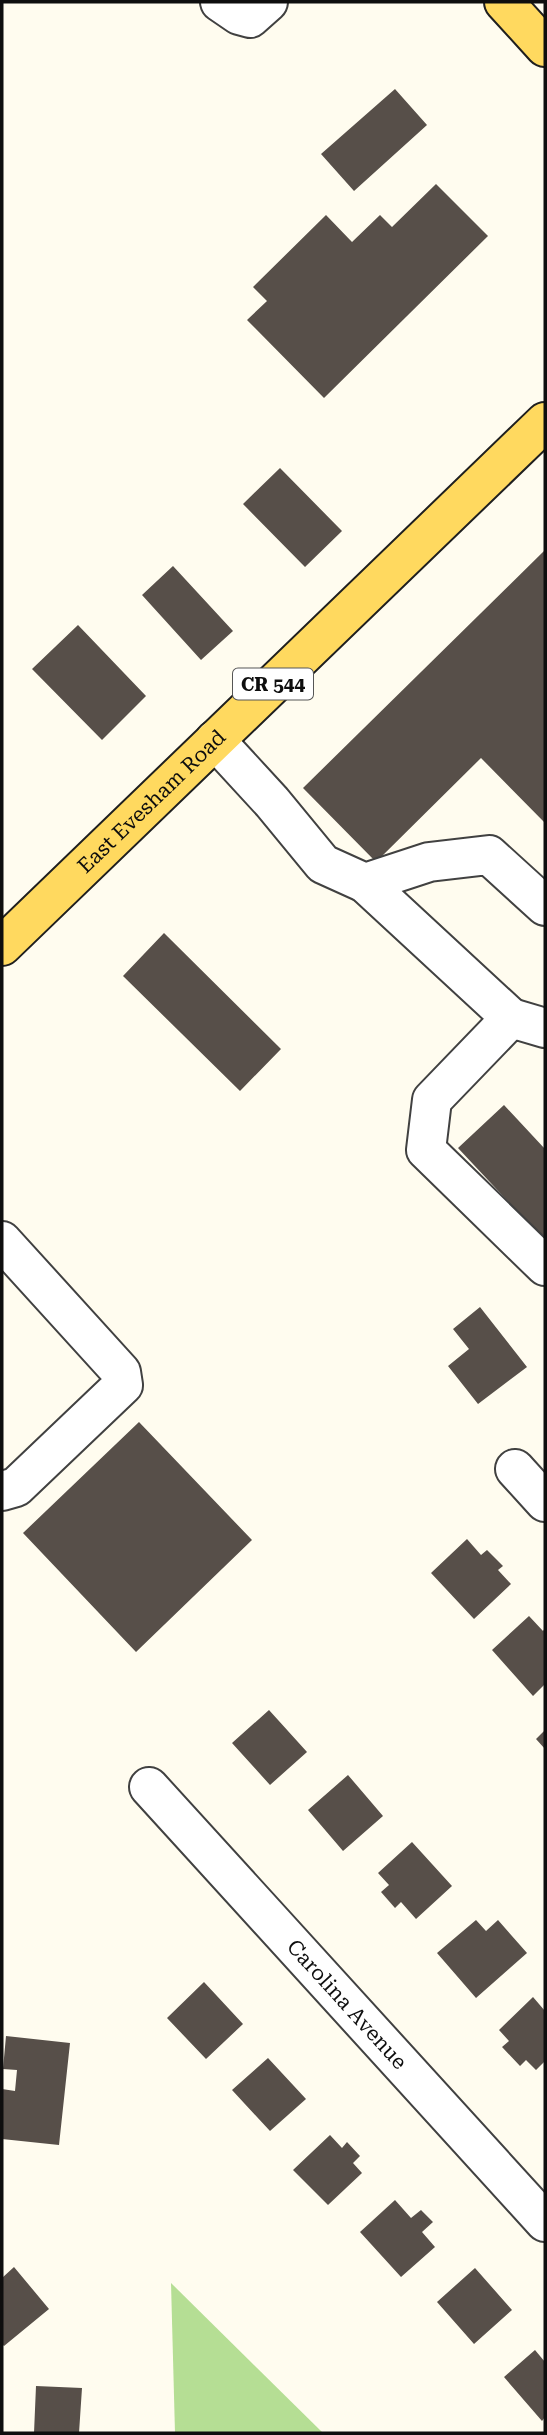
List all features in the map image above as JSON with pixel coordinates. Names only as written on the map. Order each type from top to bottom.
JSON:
[{"type":"main road","points":[[504,2],[545,47]]},
{"type":"main road","name":"East Evesham Road","points":[[2,946],[545,422]]},
{"type":"street","points":[[223,4],[239,15],[250,18],[268,2]]},
{"type":"street","points":[[215,740],[272,802],[323,864],[365,883],[528,1023],[432,1100],[426,1150],[545,1266]]},
{"type":"street","points":[[365,883],[429,862],[489,855],[545,906]]},
{"type":"street","points":[[2,1241],[121,1372],[123,1385],[16,1487],[2,1491]]},
{"type":"street","points":[[515,1469],[545,1502]]},
{"type":"street","name":"Carolina Avenue","points":[[149,1787],[538,2200]]},
{"type":"green space","points":[[171,2283],[323,2433],[175,2433]]},
{"type":"building","points":[[395,89],[427,125],[354,191],[321,154]]},
{"type":"building","points":[[436,184],[488,236],[324,398],[247,320],[267,301],[253,287],[326,215],[352,242],[380,215],[392,227]]},
{"type":"building","points":[[280,468],[342,531],[305,567],[243,504]]},
{"type":"building","points":[[545,550],[545,823],[481,758],[376,862],[303,788]]},
{"type":"building","points":[[173,566],[233,631],[201,660],[142,595]]},
{"type":"building","points":[[78,625],[146,696],[102,740],[32,669]]},
{"type":"building","points":[[164,933],[281,1049],[240,1091],[123,976]]},
{"type":"building","points":[[504,1105],[545,1149],[545,1241],[458,1148]]},
{"type":"building","points":[[480,1307],[527,1367],[478,1404],[448,1366],[469,1349],[453,1329]]},
{"type":"building","points":[[139,1422],[252,1540],[136,1652],[23,1533]]},
{"type":"building","points":[[467,1539],[481,1555],[487,1550],[503,1566],[498,1570],[511,1584],[474,1619],[431,1573]]},
{"type":"building","points":[[529,1616],[543,1631],[545,1628],[545,1684],[533,1696],[492,1650]]},
{"type":"building","points":[[269,1710],[307,1752],[270,1785],[232,1743]]},
{"type":"building","points":[[545,1730],[545,1749],[536,1739]]},
{"type":"building","points":[[348,1775],[383,1816],[343,1851],[308,1810]]},
{"type":"building","points":[[412,1842],[452,1886],[416,1919],[401,1902],[395,1908],[381,1892],[389,1885],[378,1873]]},
{"type":"building","points":[[476,1920],[486,1931],[498,1920],[527,1953],[476,1998],[437,1953]]},
{"type":"building","points":[[204,1982],[243,2024],[206,2059],[167,2018]]},
{"type":"building","points":[[533,1997],[545,2011],[545,2061],[536,2070],[526,2060],[520,2066],[502,2047],[509,2041],[499,2030]]},
{"type":"building","points":[[6,2036],[70,2043],[59,2145],[2,2139],[2,2089],[15,2091],[17,2070],[3,2069]]},
{"type":"building","points":[[268,2058],[306,2099],[270,2131],[232,2090]]},
{"type":"building","points":[[330,2135],[342,2148],[347,2142],[360,2156],[353,2163],[362,2173],[328,2205],[293,2170]]},
{"type":"building","points":[[395,2200],[411,2218],[421,2210],[433,2222],[422,2232],[435,2247],[401,2277],[360,2232]]},
{"type":"building","points":[[14,2267],[49,2309],[4,2346],[2,2278]]},
{"type":"building","points":[[475,2268],[512,2310],[474,2344],[437,2302]]},
{"type":"building","points":[[535,2350],[545,2362],[545,2417],[542,2421],[504,2377]]},
{"type":"building","points":[[36,2386],[82,2388],[79,2433],[34,2433]]}]
